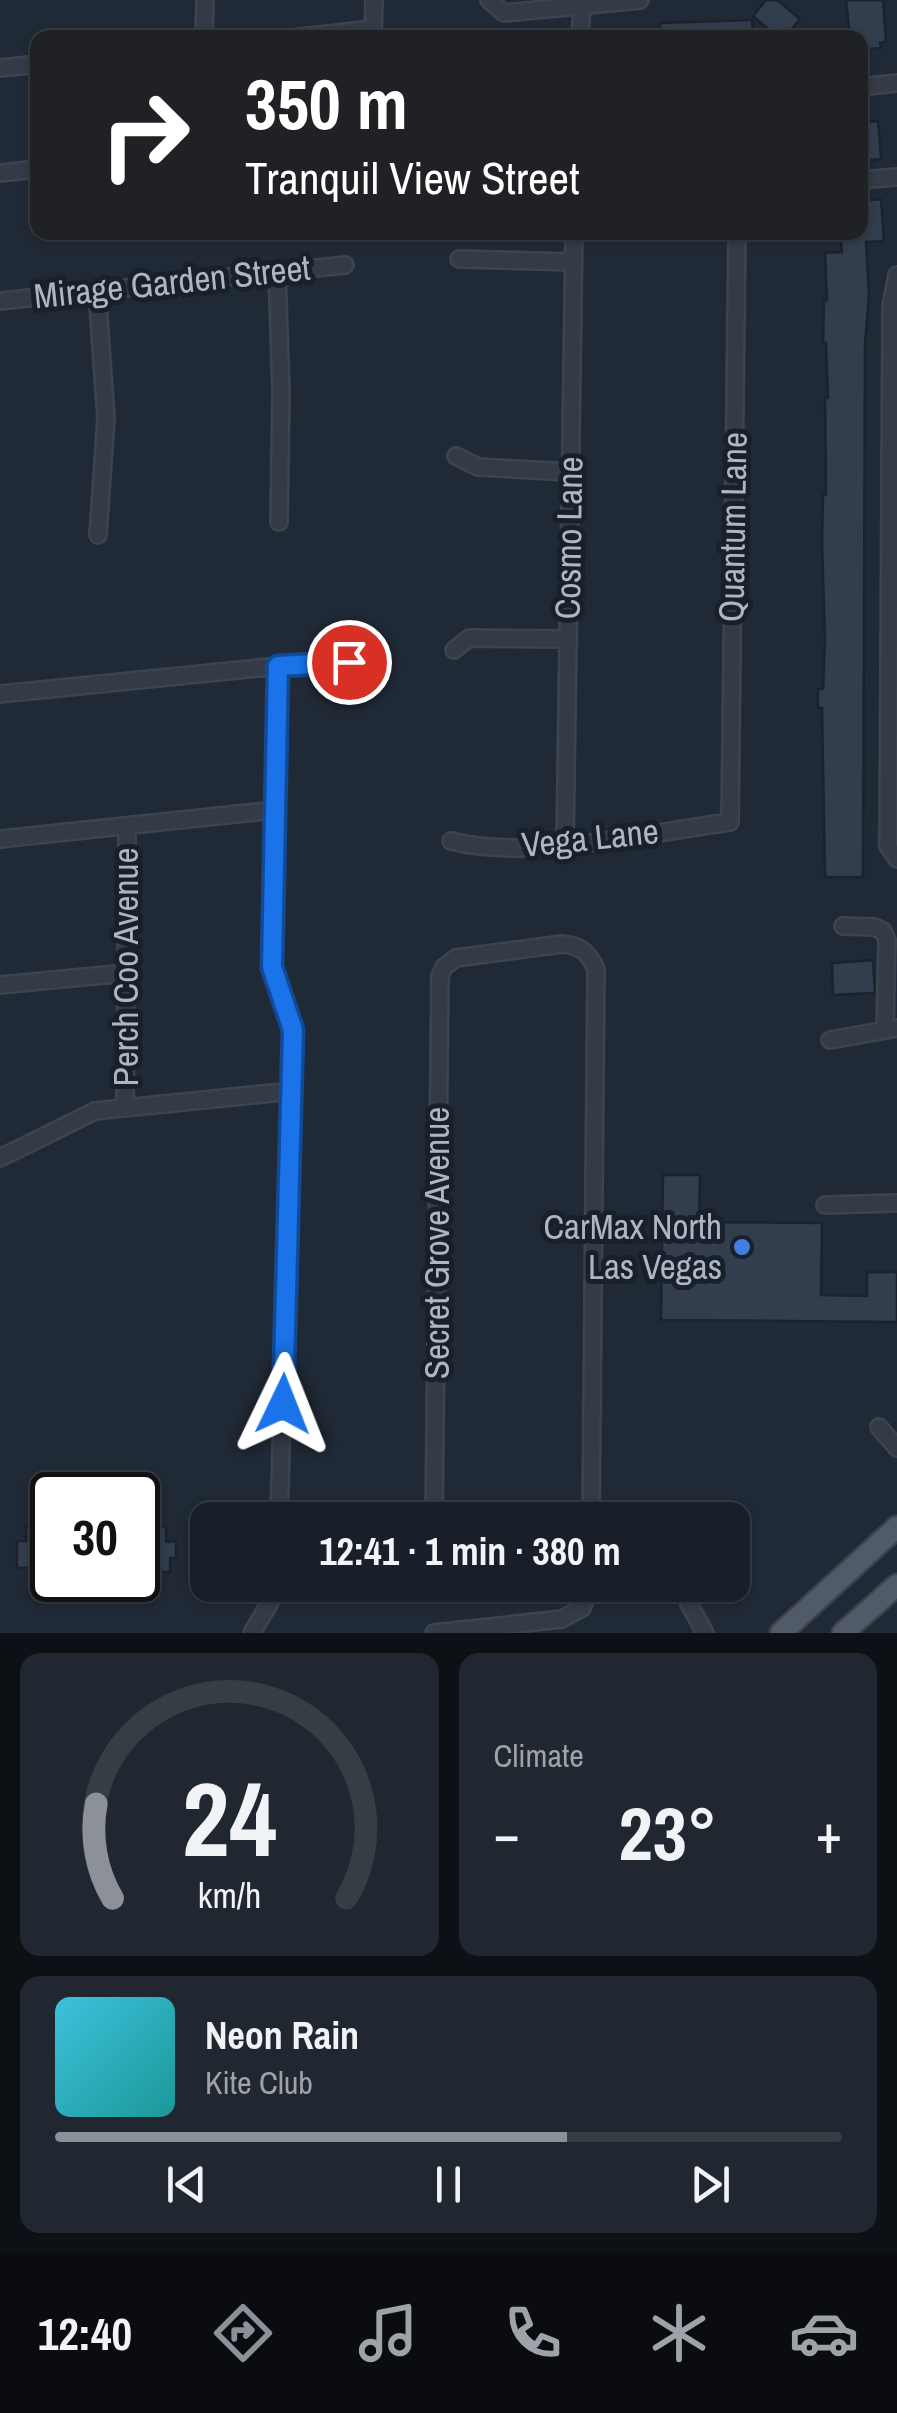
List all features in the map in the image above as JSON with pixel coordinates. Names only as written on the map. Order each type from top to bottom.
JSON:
[{"type":"main road","points":[[781,1633],[897,1527]]},
{"type":"main road","points":[[843,1633],[897,1585]]},
{"type":"street","points":[[204,30],[205,0]]},
{"type":"street","points":[[373,30],[374,0]]},
{"type":"street","points":[[489,0],[504,13],[640,0]]},
{"type":"street","points":[[581,30],[582,7]]},
{"type":"street","points":[[0,68],[30,65]]},
{"type":"street","points":[[868,85],[897,83]]},
{"type":"street","points":[[0,174],[30,171]]},
{"type":"street","points":[[868,180],[897,178]]},
{"type":"street","name":"Cosmo Lane","points":[[565,844],[574,240]]},
{"type":"street","name":"Quantum Lane","points":[[730,822],[737,240]]},
{"type":"street","points":[[460,259],[574,262]]},
{"type":"street","name":"Mirage Garden Street","points":[[0,301],[344,264]]},
{"type":"street","points":[[278,271],[279,522]]},
{"type":"street","points":[[896,858],[888,846],[888,826],[891,306],[897,276]]},
{"type":"street","points":[[97,290],[106,418],[98,536]]},
{"type":"street","points":[[456,456],[478,467],[570,472]]},
{"type":"street","points":[[454,650],[469,638],[568,640]]},
{"type":"street","points":[[0,694],[349,662]]},
{"type":"street","points":[[278,666],[272,967],[293,1030],[281,1502]]},
{"type":"street","points":[[0,839],[275,810]]},
{"type":"street","name":"Vega Lane","points":[[451,841],[479,848],[565,844],[730,822]]},
{"type":"street","name":"Perch Coo Avenue","points":[[125,1108],[127,826]]},
{"type":"street","points":[[830,1040],[891,1029],[883,931],[843,926]]},
{"type":"street","name":"Secret Grove Avenue","points":[[434,1502],[438,987],[444,967],[456,958],[562,944],[587,953],[596,969],[597,981],[591,1502]]},
{"type":"street","points":[[0,985],[126,972]]},
{"type":"street","points":[[0,1158],[95,1111],[292,1091]]},
{"type":"street","points":[[825,1205],[897,1203]]},
{"type":"street","points":[[879,1427],[897,1448]]},
{"type":"street","points":[[251,1631],[270,1602]]},
{"type":"street","points":[[434,1633],[562,1619],[582,1608],[584,1602]]},
{"type":"street","points":[[688,1602],[705,1633]]},
{"type":"building","points":[[766,0],[777,0],[800,19],[791,30],[769,30],[753,16]]},
{"type":"building","points":[[846,0],[883,0],[886,42],[880,43],[881,48],[868,49],[868,30],[849,30]]},
{"type":"building","points":[[752,20],[753,30],[660,30],[660,23]]},
{"type":"building","points":[[878,121],[881,159],[868,160],[868,122]]},
{"type":"building","points":[[881,199],[884,241],[866,242],[869,295],[865,344],[863,877],[825,877],[822,708],[818,708],[818,689],[823,689],[825,640],[825,253],[842,252],[841,240],[868,240],[868,200]]},
{"type":"building","points":[[873,960],[875,993],[833,995],[832,963]]},
{"type":"building","name":"CarMax North Las Vegas","points":[[663,1175],[700,1175],[699,1222],[822,1223],[821,1295],[867,1296],[867,1272],[897,1272],[897,1322],[661,1320]]},
{"type":"building","points":[[26,1526],[30,1526],[30,1568],[17,1568],[17,1541],[26,1541]]},
{"type":"building","points":[[160,1527],[166,1527],[166,1542],[176,1541],[176,1558],[170,1558],[170,1572],[160,1572]]},
{"type":"place","name":"CarMax North Las Vegas","points":[[742,1247]]},
{"type":"route","points":[[283,1404],[293,1030],[272,967],[278,666],[349,662]]}]
